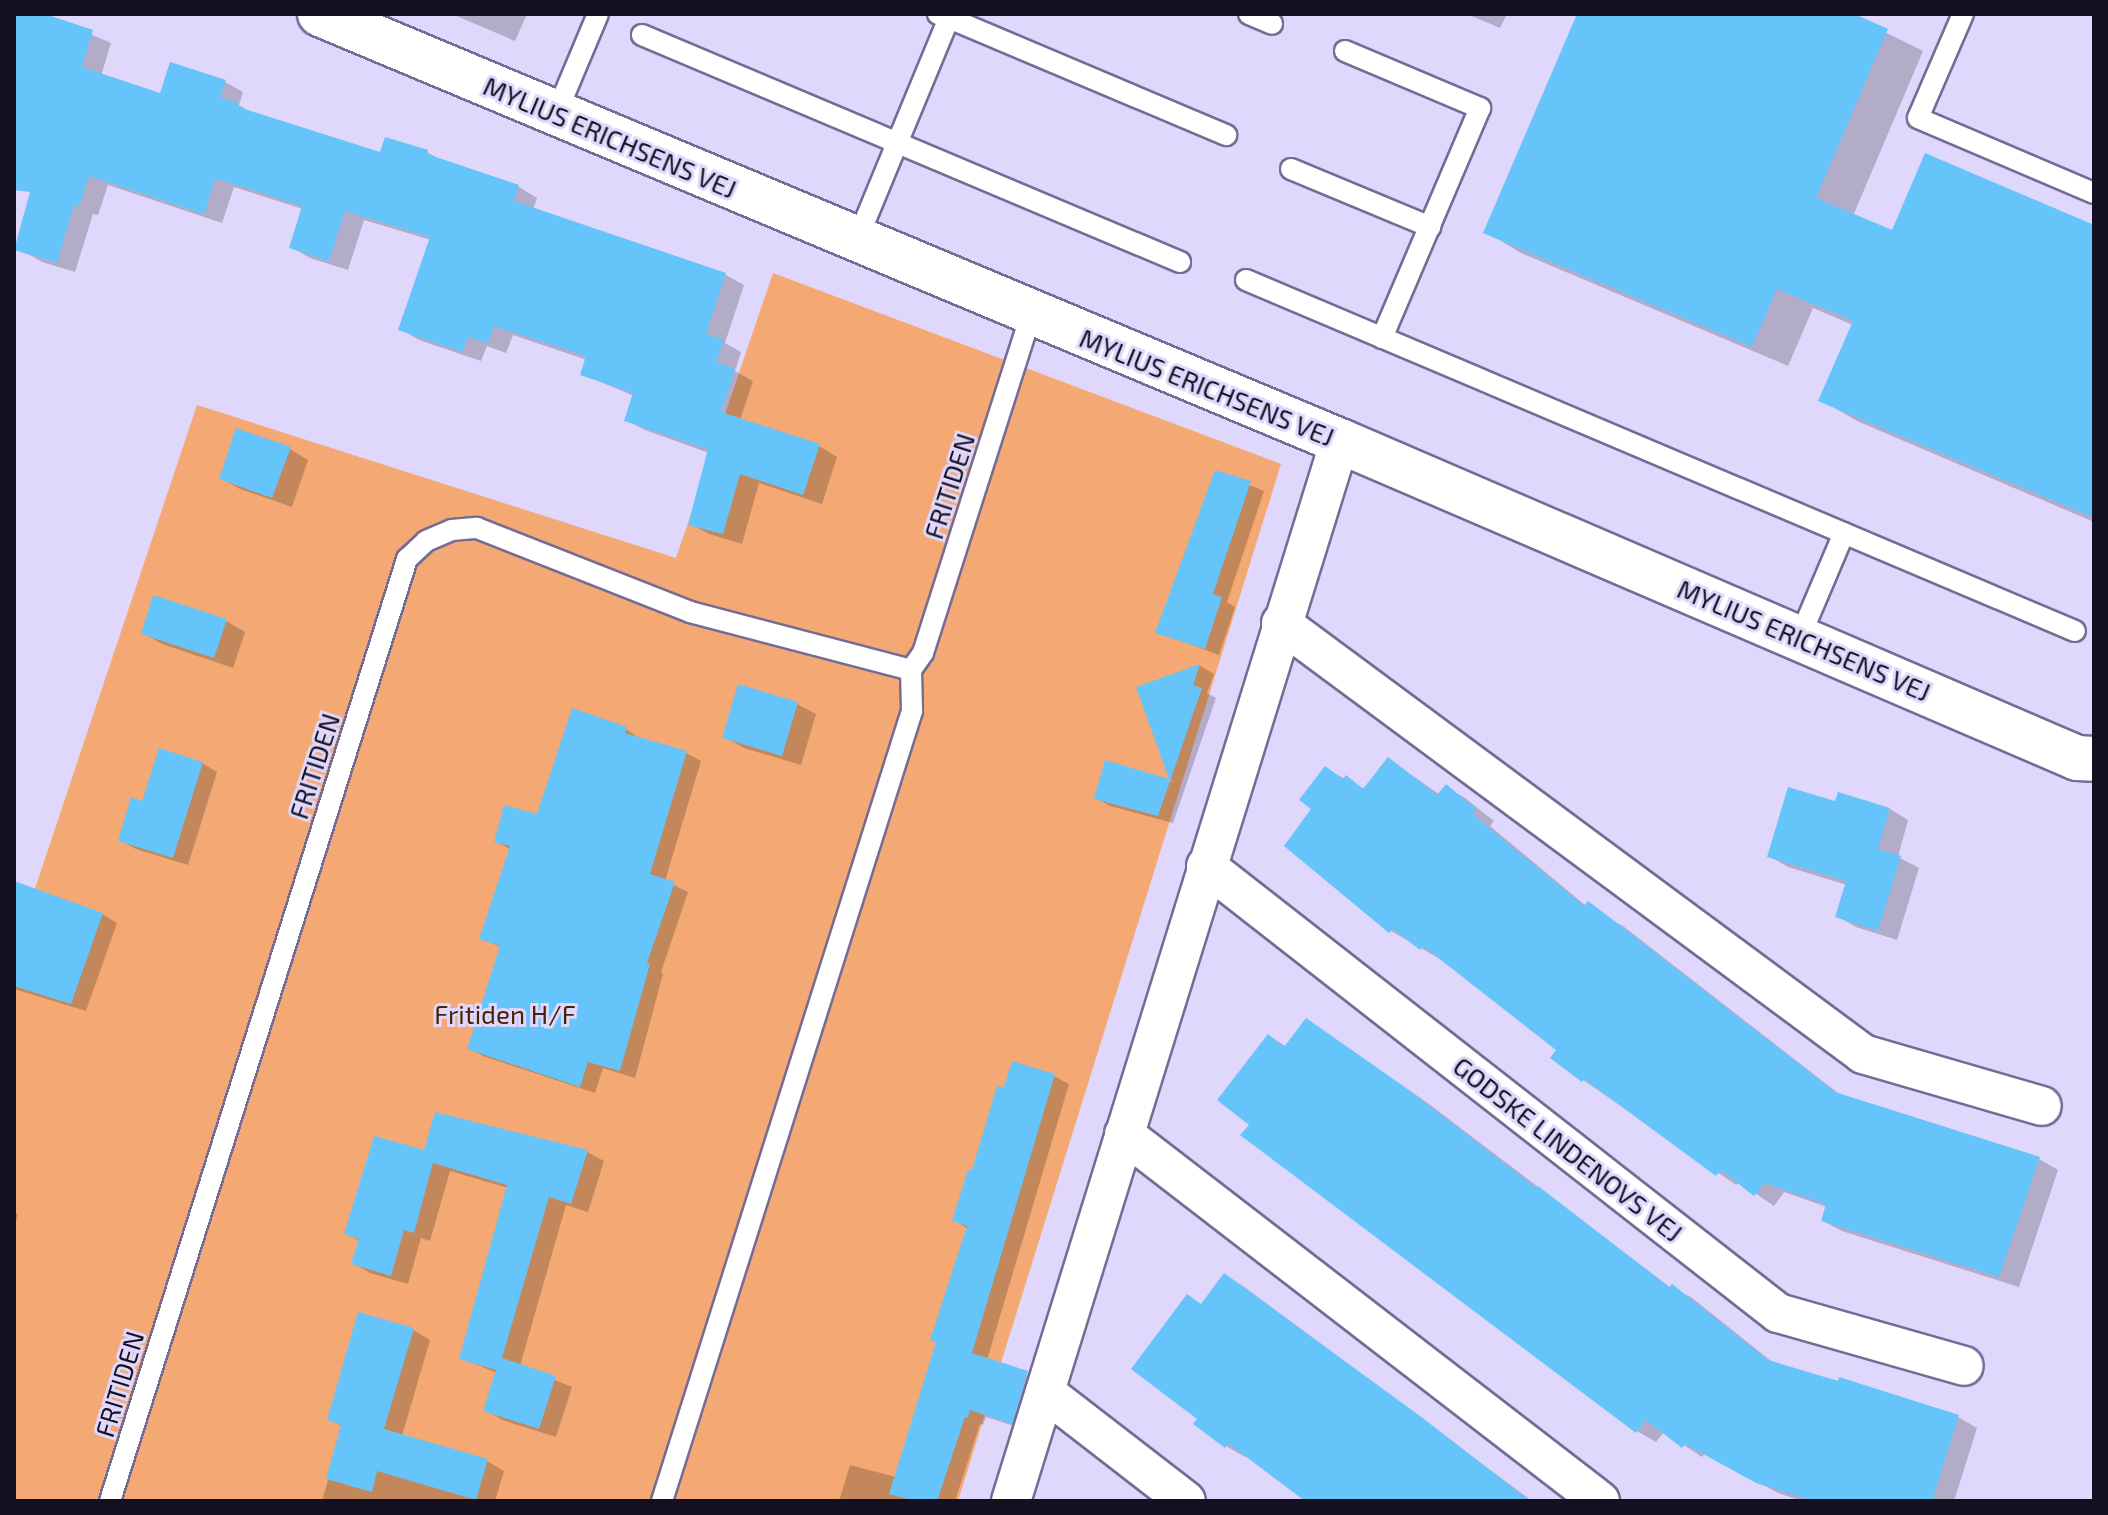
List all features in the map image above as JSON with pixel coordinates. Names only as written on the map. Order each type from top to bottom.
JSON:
[{"type":"street","name":"MYLIUS ERICHSENS VEJ","points":[[320,14],[1340,441],[2077,758],[2094,759]]},
{"type":"street","points":[[1011,1501],[1340,441]]},
{"type":"street","points":[[1281,623],[1863,1054],[2042,1106]]},
{"type":"street","name":"GODSKE LINDENOVS VEJ","points":[[1206,866],[1778,1313],[1964,1366]]},
{"type":"street","points":[[1124,1134],[1600,1501]]},
{"type":"street","points":[[1045,1392],[1186,1501]]},
{"type":"lane","points":[[556,114],[598,14]]},
{"type":"lane","points":[[1249,14],[1272,24]]},
{"type":"lane","points":[[1963,14],[1918,118],[2094,193]]},
{"type":"lane","points":[[857,240],[946,15],[1226,135]]},
{"type":"lane","points":[[642,35],[1180,262]]},
{"type":"lane","points":[[1345,51],[1480,108],[1382,338]]},
{"type":"lane","points":[[1291,169],[1430,227]]},
{"type":"lane","points":[[1246,280],[2075,631]]},
{"type":"lane","name":"FRITIDEN","points":[[662,1501],[912,711],[911,670],[923,653],[1031,314]]},
{"type":"lane","name":"FRITIDEN","points":[[110,1501],[407,559],[426,541],[452,530],[477,528],[690,612],[911,670]]},
{"type":"lane","points":[[1799,639],[1844,533]]},
{"type":"green space","name":"Fritiden H/F","points":[[773,273],[1281,464],[958,1501],[14,1501],[14,951],[197,405],[676,558]]},
{"type":"building","points":[[14,14],[45,14],[93,30],[82,67],[160,93],[170,62],[226,80],[220,97],[239,103],[238,107],[380,152],[385,137],[428,150],[427,154],[519,185],[514,201],[726,273],[706,334],[724,340],[716,362],[735,369],[721,412],[820,444],[803,495],[740,474],[723,534],[688,525],[708,449],[624,421],[633,393],[580,375],[586,356],[494,326],[488,344],[468,337],[462,352],[398,330],[430,237],[345,211],[329,261],[289,248],[302,206],[215,178],[204,214],[89,176],[79,206],[74,205],[57,263],[14,250],[30,192],[14,190]]},
{"type":"building","points":[[1577,14],[1854,14],[1888,29],[1816,198],[1892,230],[1925,153],[2094,225],[2094,518],[1818,401],[1853,321],[1777,289],[1752,347],[1483,233]]},
{"type":"building","points":[[236,428],[291,447],[272,498],[219,479]]},
{"type":"building","points":[[1215,470],[1251,481],[1213,594],[1222,597],[1205,649],[1155,633]]},
{"type":"building","points":[[153,595],[227,619],[214,658],[141,634]]},
{"type":"building","points":[[1200,664],[1193,685],[1202,688],[1158,816],[1094,799],[1105,760],[1169,779],[1136,687]]},
{"type":"building","points":[[738,684],[798,702],[782,756],[722,738]]},
{"type":"building","points":[[572,708],[627,727],[625,733],[687,751],[650,874],[675,882],[647,963],[650,964],[620,1071],[588,1062],[580,1087],[467,1049],[500,946],[479,939],[510,846],[494,842],[504,805],[537,814]]},
{"type":"building","points":[[159,748],[203,762],[173,858],[118,841],[131,797],[142,801]]},
{"type":"building","points":[[1388,757],[1437,795],[1446,784],[1476,809],[1472,814],[1584,906],[1588,901],[1835,1092],[2040,1157],[1999,1277],[1821,1221],[1826,1204],[1765,1183],[1754,1196],[1721,1170],[1716,1176],[1584,1079],[1582,1082],[1550,1058],[1556,1050],[1423,946],[1420,950],[1393,929],[1389,933],[1284,846],[1311,809],[1299,800],[1325,766],[1343,779],[1346,775],[1363,789]]},
{"type":"building","points":[[1788,787],[1835,801],[1838,792],[1890,808],[1878,849],[1901,856],[1878,931],[1835,917],[1846,881],[1767,857]]},
{"type":"building","points":[[14,881],[103,913],[71,1004],[14,986]]},
{"type":"building","points":[[1306,1018],[1406,1088],[1669,1287],[1672,1284],[1768,1360],[1838,1381],[1839,1377],[1959,1415],[1932,1501],[1814,1501],[1756,1483],[1685,1444],[1682,1448],[1646,1420],[1636,1433],[1240,1135],[1249,1125],[1217,1100],[1268,1034],[1284,1047]]},
{"type":"building","points":[[1012,1061],[1055,1074],[972,1353],[1028,1371],[1012,1424],[970,1410],[937,1501],[915,1501],[889,1494],[936,1342],[930,1340],[967,1226],[952,1221],[968,1169],[972,1170],[997,1086],[1004,1087]]},
{"type":"building","points":[[435,1112],[588,1150],[571,1204],[549,1197],[502,1358],[556,1376],[539,1429],[483,1411],[496,1370],[459,1359],[507,1185],[433,1163],[414,1233],[404,1230],[391,1276],[351,1264],[359,1239],[344,1234],[374,1136],[424,1150]]},
{"type":"building","points":[[1224,1273],[1424,1419],[1530,1501],[1305,1501],[1228,1443],[1225,1448],[1193,1424],[1197,1419],[1131,1369],[1187,1294],[1201,1304]]},
{"type":"building","points":[[358,1312],[414,1328],[384,1429],[488,1459],[476,1500],[377,1471],[372,1492],[326,1479],[341,1425],[327,1420]]}]
